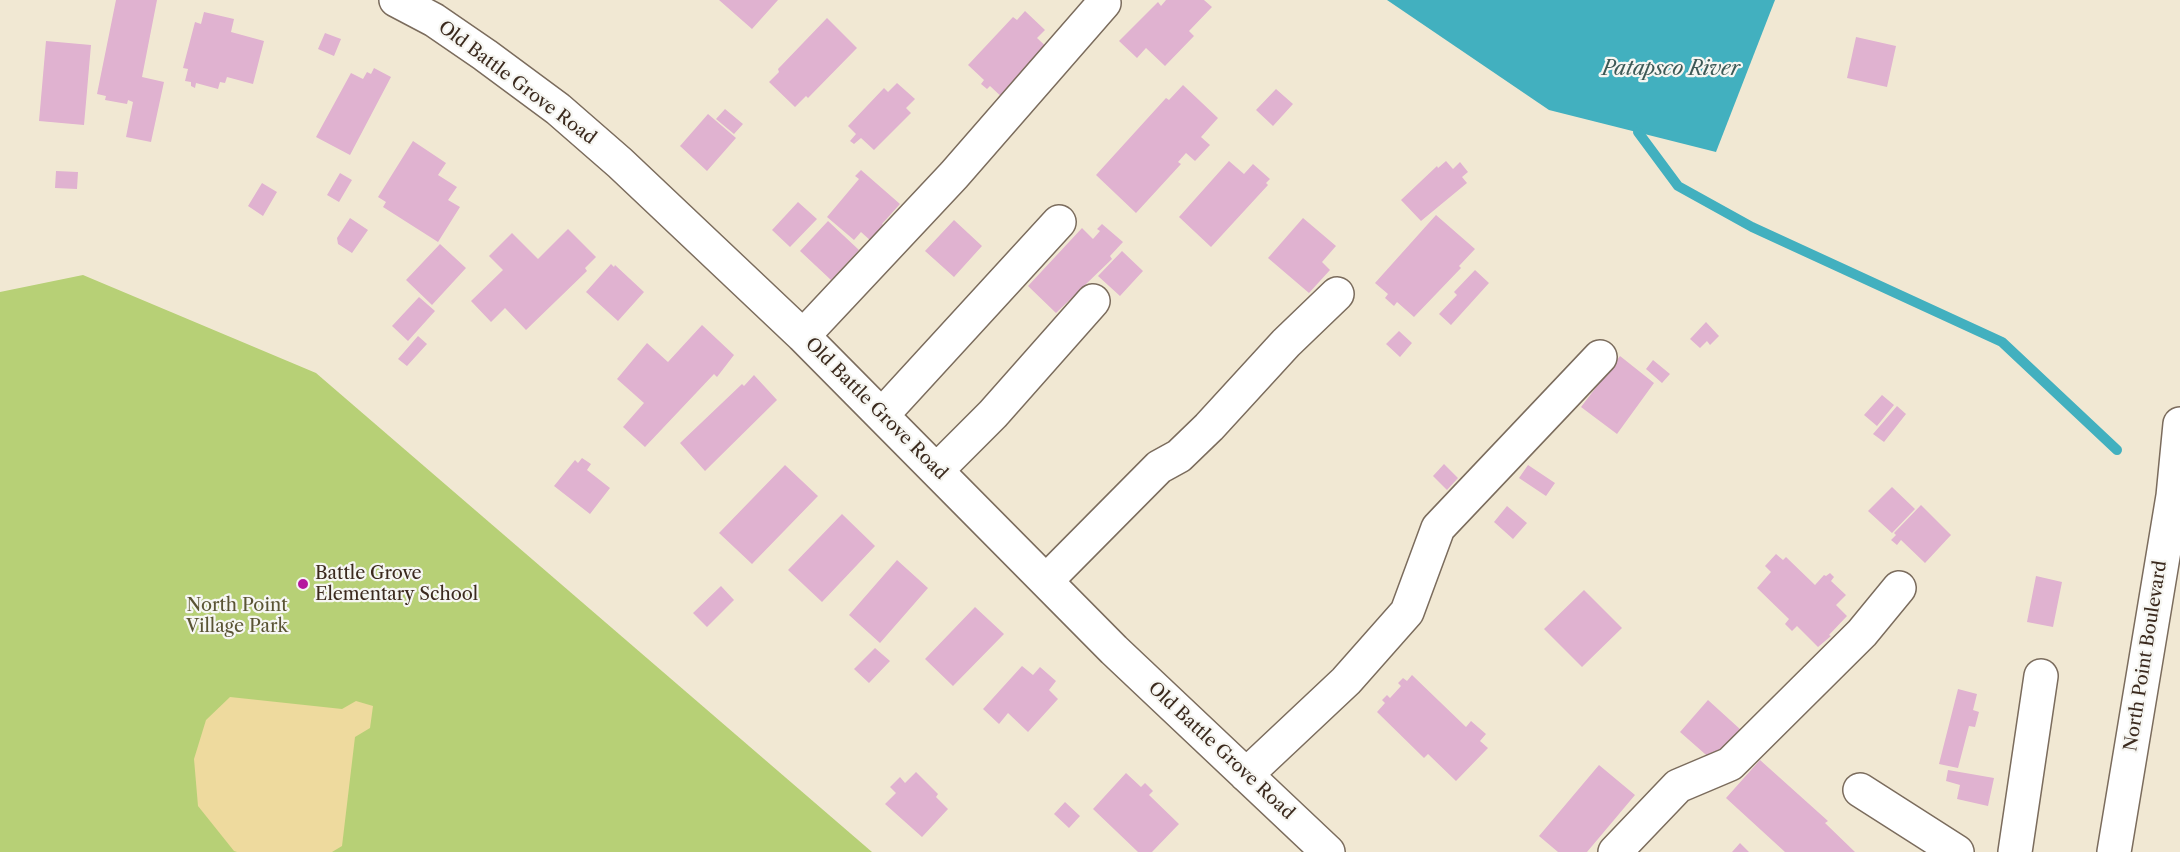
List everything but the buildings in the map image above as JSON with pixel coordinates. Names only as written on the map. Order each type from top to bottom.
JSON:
[{"type":"street","name":"Old Battle Grove Road","points":[[396,0],[434,20],[558,109],[620,164],[803,336],[1114,650],[1328,852]]},
{"type":"street","points":[[803,336],[970,158],[1104,3]]},
{"type":"street","points":[[882,415],[1059,222]]},
{"type":"street","points":[[1046,581],[1159,467],[1179,456],[1202,434],[1286,343],[1337,294]]},
{"type":"street","points":[[937,470],[993,414],[1093,301]]},
{"type":"street","points":[[1246,775],[1346,681],[1407,612],[1438,528],[1600,357]]},
{"type":"street","name":"North Point Boulevard","points":[[2114,852],[2173,496],[2180,424]]},
{"type":"street","points":[[1615,852],[1678,786],[1730,764],[1862,633],[1899,588]]},
{"type":"street","points":[[2015,852],[2040,676]]},
{"type":"street","points":[[1860,790],[1957,852]]},
{"type":"green space","name":"North Point Village Park","points":[[83,275],[316,373],[872,852],[0,852],[0,292]]},
{"type":"sand","points":[[230,697],[342,709],[356,701],[373,706],[370,728],[355,737],[342,846],[332,852],[237,852],[198,806],[194,759],[206,720]]},
{"type":"water","name":"Patapsco River","points":[[1387,0],[1775,0],[1716,152],[1549,110]]},
{"type":"waterway","points":[[1638,132],[1678,186],[1752,227],[2002,342],[2117,450]]},
{"type":"place","name":"Battle Grove Elementary School","points":[[303,584]]}]
